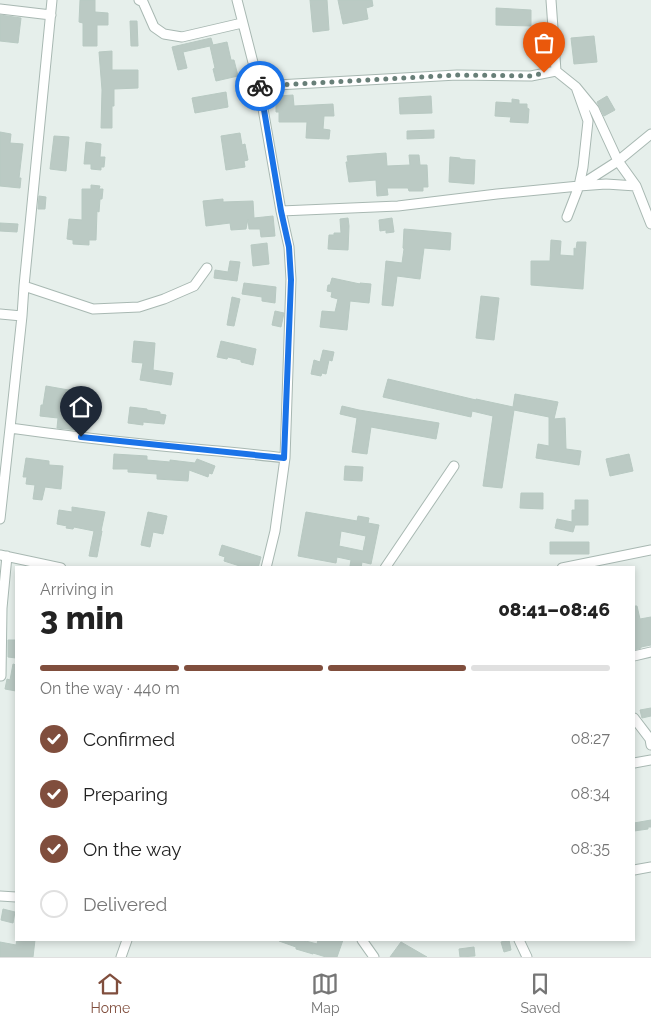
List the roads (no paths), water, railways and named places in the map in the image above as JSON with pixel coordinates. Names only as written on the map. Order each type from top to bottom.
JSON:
[{"type":"street","points":[[0,520],[22,316],[52,0]]},
{"type":"street","points":[[139,0],[143,2],[154,27],[164,34],[182,37],[242,24]]},
{"type":"street","points":[[237,0],[259,86],[289,247],[291,280],[284,458],[275,531],[266,566]]},
{"type":"street","points":[[551,0],[556,71],[576,88],[594,110],[618,161],[636,186],[651,224]]},
{"type":"street","points":[[0,9],[51,15]]},
{"type":"street","points":[[259,86],[457,75],[531,76],[556,71]]},
{"type":"street","points":[[567,216],[579,186],[588,120],[576,88]]},
{"type":"street","points":[[579,186],[618,161],[651,134]]},
{"type":"street","points":[[281,211],[398,206],[497,194],[606,184],[636,186]]},
{"type":"street","points":[[24,286],[93,309],[139,307],[194,286],[207,268]]},
{"type":"street","points":[[0,314],[22,316]]},
{"type":"street","points":[[10,428],[51,434],[284,458]]},
{"type":"street","points":[[387,566],[454,466]]},
{"type":"street","points":[[572,566],[651,550]]},
{"type":"street","points":[[1,676],[4,555],[52,566]]},
{"type":"street","points":[[635,656],[651,652]]},
{"type":"street","points":[[635,719],[650,739],[651,745]]},
{"type":"street","points":[[635,763],[651,760]]},
{"type":"street","points":[[635,870],[651,867]]},
{"type":"street","points":[[0,896],[15,897]]},
{"type":"street","points":[[121,957],[127,941]]},
{"type":"street","points":[[363,941],[374,957]]},
{"type":"street","points":[[519,941],[527,957]]}]
